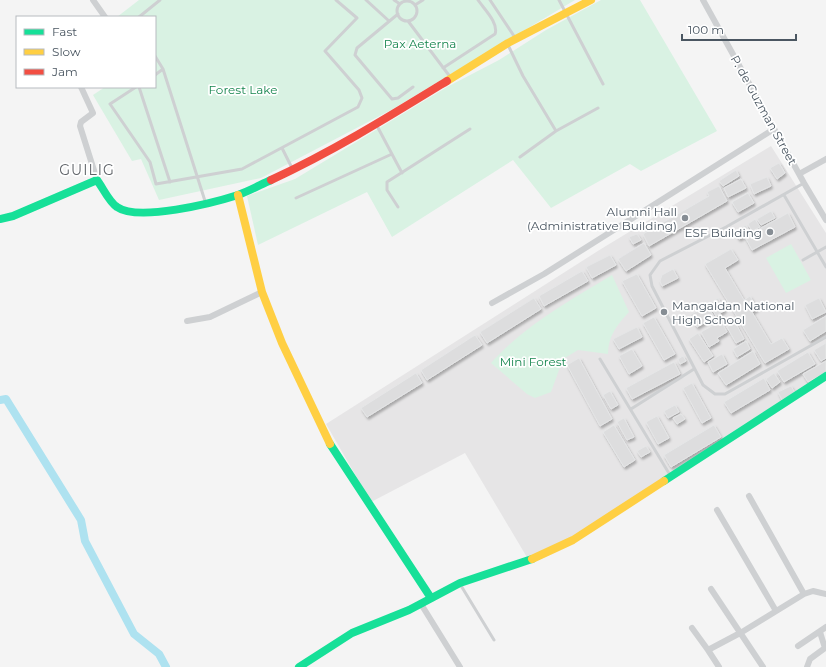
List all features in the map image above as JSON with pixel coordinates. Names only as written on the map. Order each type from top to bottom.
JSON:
[{"type":"street","points":[[93,0],[104,16]]},
{"type":"street","points":[[81,88],[93,113],[81,122],[80,126],[97,180],[116,206],[129,213],[151,213],[238,194],[293,170],[376,124],[508,43],[591,0]]},
{"type":"street","name":"P. de Guzman Street","points":[[703,0],[826,220]]},
{"type":"street","points":[[492,303],[544,274],[774,129]]},
{"type":"street","points":[[799,174],[826,159]]},
{"type":"street","points":[[0,219],[13,216],[97,180]]},
{"type":"street","points":[[238,194],[262,292],[282,343],[328,441],[431,598]]},
{"type":"street","points":[[187,320],[210,317],[262,292]]},
{"type":"street","points":[[299,667],[352,633],[421,604],[460,583],[535,558],[573,540],[826,376]]},
{"type":"street","points":[[749,496],[804,594]]},
{"type":"street","points":[[718,510],[776,611]]},
{"type":"street","points":[[711,589],[742,632],[763,667]]},
{"type":"street","points":[[708,650],[742,632],[804,594],[813,591],[826,594]]},
{"type":"street","points":[[421,604],[460,667]]},
{"type":"street","points":[[798,646],[826,627]]},
{"type":"street","points":[[692,628],[719,667]]},
{"type":"street","points":[[807,667],[810,659],[825,648],[820,632]]},
{"type":"lane","points":[[139,16],[160,0]]},
{"type":"lane","points":[[136,88],[110,104],[150,162],[156,184],[242,169],[358,107],[362,98],[359,90],[325,51],[357,18],[336,0]]},
{"type":"lane","points":[[366,0],[389,21]]},
{"type":"lane","points":[[394,0],[400,4]]},
{"type":"lane","points":[[415,5],[423,0]]},
{"type":"lane","points":[[443,68],[496,32],[495,24],[478,0]]},
{"type":"lane","points":[[490,0],[516,39]]},
{"type":"lane","points":[[558,0],[567,13],[603,84]]},
{"type":"lane","points":[[400,4],[410,1],[415,5],[416,15],[408,21]]},
{"type":"lane","points":[[400,4],[398,14],[357,48],[356,57],[392,99],[398,98],[413,88]]},
{"type":"lane","points":[[398,14],[402,19],[408,21],[450,78]]},
{"type":"lane","points":[[508,43],[523,76],[556,131]]},
{"type":"lane","points":[[156,58],[163,69],[205,202]]},
{"type":"lane","points":[[156,74],[163,69]]},
{"type":"lane","points":[[138,88],[170,182]]},
{"type":"lane","points":[[520,157],[556,131],[598,108]]},
{"type":"lane","points":[[376,124],[402,173]]},
{"type":"lane","points":[[398,207],[387,190],[387,182],[470,129]]},
{"type":"lane","points":[[282,148],[293,170]]},
{"type":"lane","points":[[296,198],[392,154]]},
{"type":"lane","points":[[804,183],[660,261],[650,275],[652,286],[694,369],[703,385],[715,394],[725,394],[826,337]]},
{"type":"lane","points":[[784,194],[826,267]]},
{"type":"lane","points":[[803,260],[826,247]]},
{"type":"lane","points":[[600,359],[671,477]]},
{"type":"lane","points":[[630,409],[694,369]]},
{"type":"lane","points":[[460,583],[494,640]]},
{"type":"shaded area","name":"Mangaldan National High School","points":[[771,146],[826,233],[826,375],[575,536],[528,559],[465,453],[371,502],[326,424],[601,249]]},
{"type":"green space","name":"Forest Lake","points":[[139,0],[575,0],[391,110],[261,178],[159,200],[141,159],[132,161],[93,95],[104,88],[156,88],[156,16],[118,16]]},
{"type":"green space","points":[[601,0],[640,0],[717,131],[641,171],[630,164],[551,208],[513,160],[392,237],[367,192],[258,245],[247,196],[295,179],[447,87],[499,60],[546,30]]},
{"type":"green space","points":[[791,244],[811,280],[786,293],[766,258]]},
{"type":"green space","name":"Mini Forest","points":[[612,275],[629,312],[611,336],[608,354],[578,350],[563,359],[551,392],[535,398],[527,394],[491,363],[504,349],[548,314]]},
{"type":"building","points":[[779,163],[785,173],[777,179],[770,168]]},
{"type":"building","points":[[736,170],[739,176],[723,186],[719,181]]},
{"type":"building","points":[[767,177],[771,186],[754,194],[750,184]]},
{"type":"building","points":[[741,179],[746,188],[728,197],[724,188]]},
{"type":"building","name":"Alumni Hall (Administrative Building)","points":[[719,186],[727,201],[649,246],[643,234],[709,196],[707,192]]},
{"type":"building","points":[[748,193],[754,203],[738,212],[732,202]]},
{"type":"building","points":[[771,211],[775,218],[761,225],[757,219]]},
{"type":"building","name":"ESF Building","points":[[788,213],[795,227],[752,250],[745,237]]},
{"type":"building","points":[[755,219],[760,227],[752,231],[748,224]]},
{"type":"building","points":[[746,225],[750,233],[739,239],[734,232]]},
{"type":"building","points":[[637,234],[641,240],[633,244],[629,237]]},
{"type":"building","points":[[644,243],[651,255],[626,271],[618,259]]},
{"type":"building","points":[[731,249],[738,260],[725,268],[744,300],[750,296],[757,309],[752,312],[771,344],[782,338],[789,349],[765,363],[705,264]]},
{"type":"building","points":[[610,255],[616,265],[592,278],[586,267]]},
{"type":"building","points":[[673,269],[678,278],[662,286],[660,281],[662,275]]},
{"type":"building","points":[[582,271],[588,281],[544,306],[539,296]]},
{"type":"building","points":[[637,274],[656,308],[642,316],[622,281]]},
{"type":"building","points":[[534,298],[541,309],[487,343],[480,332]]},
{"type":"building","points":[[718,298],[725,310],[716,316],[709,304]]},
{"type":"building","points":[[819,298],[826,312],[812,319],[805,305]]},
{"type":"building","points":[[707,305],[714,317],[697,327],[690,315]]},
{"type":"building","points":[[826,316],[826,331],[810,341],[803,330]]},
{"type":"building","points":[[654,317],[675,354],[664,360],[643,323]]},
{"type":"building","points":[[721,321],[727,332],[717,338],[719,341],[709,347],[701,332]]},
{"type":"building","points":[[735,322],[744,339],[736,343],[727,327]]},
{"type":"building","points":[[637,327],[642,337],[619,349],[613,339]]},
{"type":"building","points":[[698,333],[713,356],[704,362],[689,339]]},
{"type":"building","points":[[475,335],[482,345],[427,380],[421,370]]},
{"type":"building","points":[[746,341],[750,349],[737,357],[733,349]]},
{"type":"building","points":[[826,343],[826,358],[821,361],[814,350]]},
{"type":"building","points":[[632,349],[642,366],[629,374],[619,356]]},
{"type":"building","points":[[753,351],[760,364],[726,385],[718,373]]},
{"type":"building","points":[[808,352],[815,364],[784,382],[777,371]]},
{"type":"building","points":[[722,354],[727,364],[713,372],[708,362]]},
{"type":"building","points":[[683,356],[686,361],[680,364],[678,359]]},
{"type":"building","points":[[579,358],[612,419],[600,426],[567,365]]},
{"type":"building","points":[[826,361],[826,372],[808,382],[803,374]]},
{"type":"building","points":[[674,362],[680,374],[632,399],[626,388]]},
{"type":"building","points":[[416,373],[422,383],[367,417],[361,408]]},
{"type":"building","points":[[774,373],[780,382],[772,388],[766,379]]},
{"type":"building","points":[[764,378],[770,390],[731,413],[724,402]]},
{"type":"building","points":[[692,383],[711,418],[702,423],[683,388]]},
{"type":"building","points":[[791,386],[795,393],[782,400],[778,392]]},
{"type":"building","points":[[610,391],[618,405],[611,409],[603,395]]},
{"type":"building","points":[[675,405],[679,412],[668,418],[664,411]]},
{"type":"building","points":[[681,414],[685,419],[677,424],[673,418]]},
{"type":"building","points":[[657,416],[669,438],[658,444],[646,422]]},
{"type":"building","points":[[624,418],[634,437],[627,440],[617,422]]},
{"type":"building","points":[[614,425],[635,460],[624,467],[603,432]]},
{"type":"building","points":[[714,425],[721,437],[671,467],[664,455]]},
{"type":"building","points":[[646,446],[650,452],[641,457],[637,451]]},
{"type":"waterway","points":[[0,400],[6,399],[81,520],[85,541],[134,634],[159,654],[166,667]]},
{"type":"traffic: fast","points":[[0,219],[13,216],[97,180],[114,205],[127,211],[141,213],[176,210],[212,202],[238,195],[271,180]]},
{"type":"traffic: fast","points":[[664,481],[826,376]]},
{"type":"traffic: fast","points":[[330,444],[431,598]]},
{"type":"traffic: fast","points":[[299,667],[352,633],[409,610],[460,583],[532,559]]},
{"type":"traffic: slow","points":[[447,81],[508,43],[591,0]]},
{"type":"traffic: slow","points":[[238,195],[262,292],[282,343],[330,444]]},
{"type":"traffic: slow","points":[[532,559],[573,540],[664,481]]},
{"type":"traffic: jam","points":[[271,180],[338,146],[447,81]]},
{"type":"place","name":"Alumni Hall (Administrative Building)","points":[[685,218]]},
{"type":"place","name":"ESF Building","points":[[770,232]]},
{"type":"place","name":"Mangaldan National High School","points":[[664,312]]},
{"type":"district","name":"GUILIG","points":[[87,170]]},
{"type":"park label","name":"Pax Aeterna","points":[[420,43]]}]
